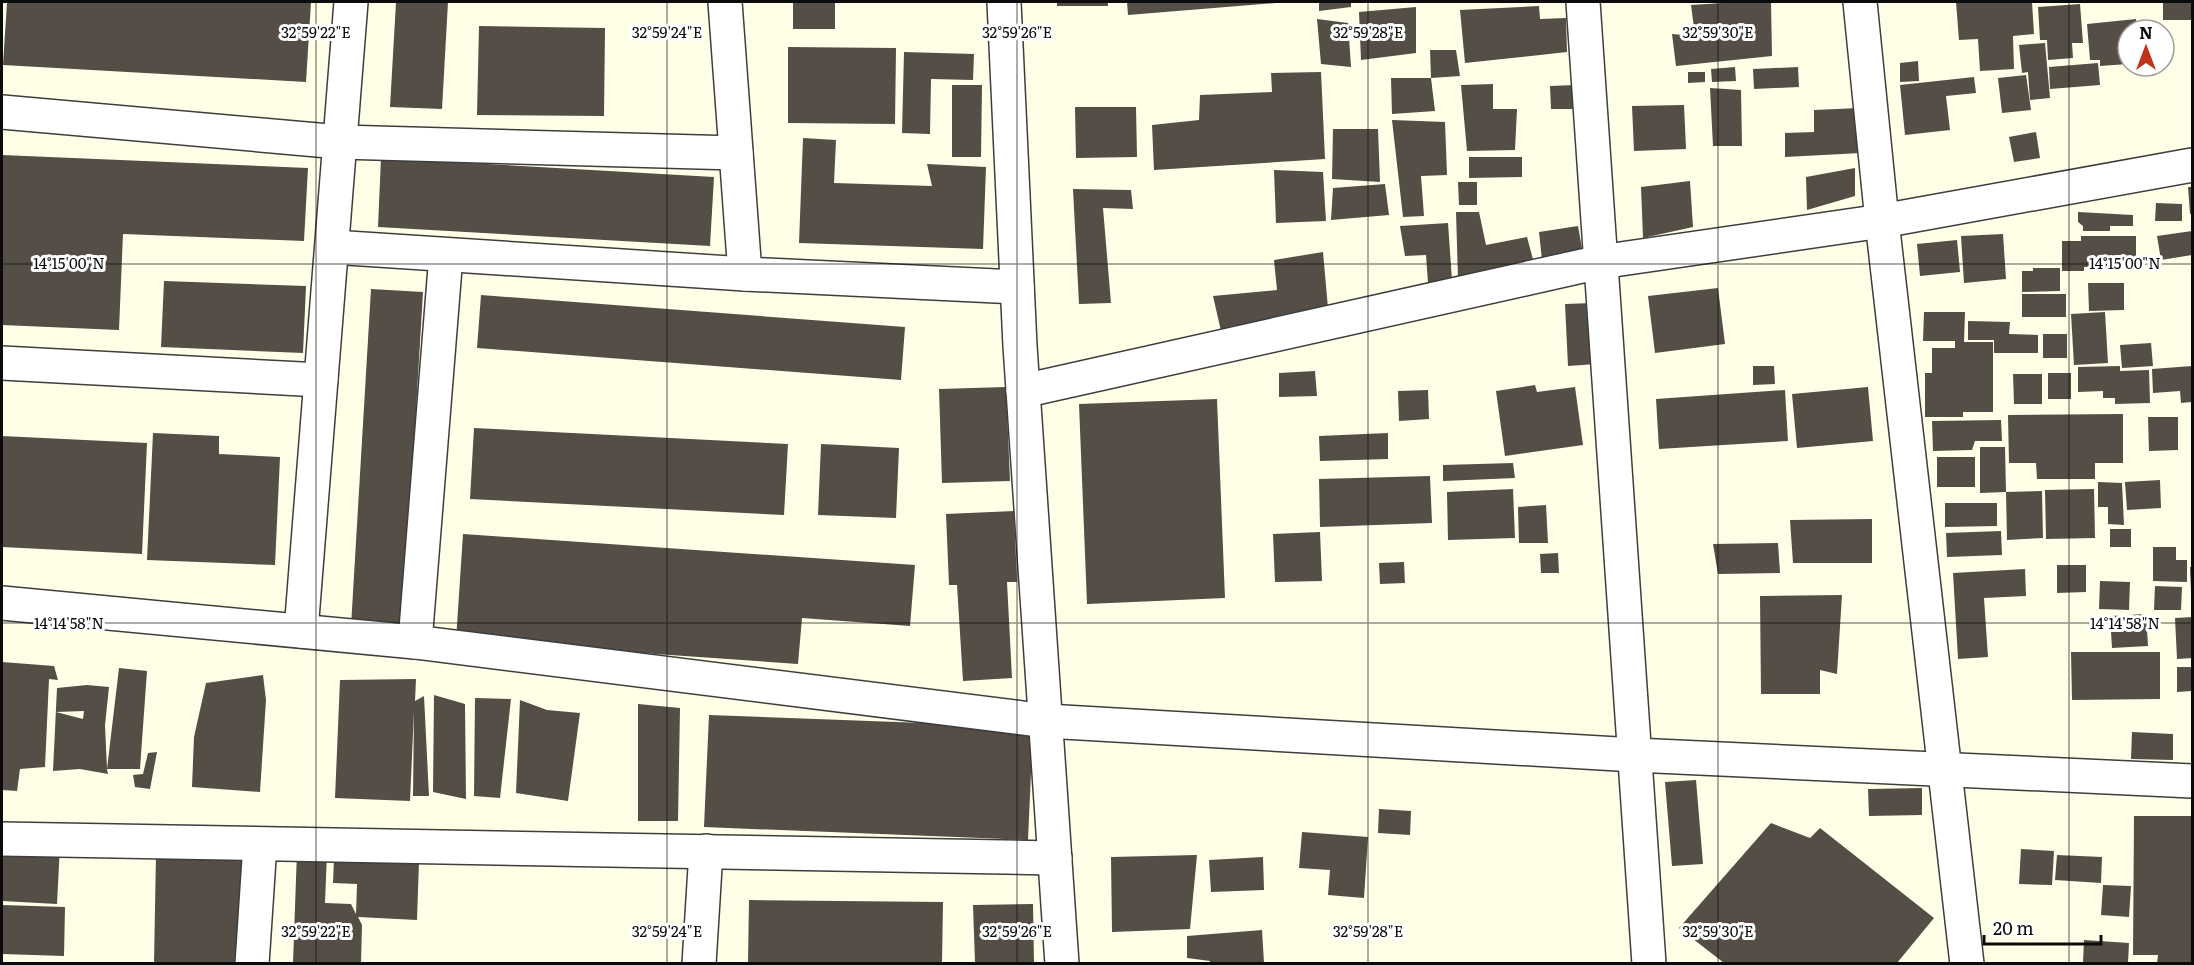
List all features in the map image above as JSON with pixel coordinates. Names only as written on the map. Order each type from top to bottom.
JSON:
[{"type":"street","points":[[301,631],[351,2]]},
{"type":"street","points":[[725,2],[745,274]]},
{"type":"street","points":[[1004,2],[1023,391],[1062,963]]},
{"type":"street","points":[[1583,2],[1649,963]]},
{"type":"street","points":[[1860,2],[1882,221],[1947,771],[1967,963]]},
{"type":"street","points":[[2,112],[340,142],[736,153]]},
{"type":"street","points":[[1023,391],[1600,262],[1882,221],[2193,165]]},
{"type":"street","points":[[332,247],[745,274],[1017,287]]},
{"type":"street","points":[[415,642],[446,255]]},
{"type":"street","points":[[2,363],[321,380]]},
{"type":"street","points":[[2,603],[415,642],[1046,721],[1635,755],[2193,781]]},
{"type":"street","points":[[2,839],[1055,858]]},
{"type":"street","points":[[252,963],[260,844]]},
{"type":"street","points":[[699,963],[706,851]]},
{"type":"building","points":[[7,2],[311,2],[306,82],[3,65]]},
{"type":"building","points":[[396,2],[448,2],[442,109],[390,107]]},
{"type":"building","points":[[793,2],[835,2],[835,29],[793,29]]},
{"type":"building","points":[[1057,2],[1108,2],[1108,6],[1057,6]]},
{"type":"building","points":[[1127,2],[1276,2],[1276,3],[1128,15]]},
{"type":"building","points":[[1319,2],[1351,2],[1351,7],[1319,11]]},
{"type":"building","points":[[1771,2],[1772,56],[1676,66],[1672,34],[1695,36],[1691,5]]},
{"type":"building","points":[[1956,2],[2032,2],[2034,34],[2013,36],[2014,69],[1980,71],[1978,39],[1959,40]]},
{"type":"building","points":[[2163,2],[2192,2],[2192,20],[2163,18]]},
{"type":"building","points":[[2080,4],[2083,43],[2072,43],[2073,58],[2048,60],[2047,40],[2040,40],[2038,7]]},
{"type":"building","points":[[1539,6],[1540,19],[1566,18],[1567,52],[1465,63],[1460,10]]},
{"type":"building","points":[[1416,7],[1416,53],[1361,60],[1359,12]]},
{"type":"building","points":[[1317,19],[1348,23],[1351,67],[1321,64]]},
{"type":"building","points":[[2116,21],[2116,65],[2100,66],[2100,60],[2090,60],[2087,24]]},
{"type":"building","points":[[479,26],[605,28],[604,116],[477,115]]},
{"type":"building","points":[[2045,43],[2050,98],[2030,100],[2028,72],[2022,73],[2019,45]]},
{"type":"building","points":[[788,47],[896,48],[895,124],[788,123]]},
{"type":"building","points":[[1430,50],[1456,50],[1460,76],[1431,78]]},
{"type":"building","points":[[904,52],[974,54],[973,80],[931,79],[930,134],[902,133]]},
{"type":"building","points":[[1918,61],[1919,81],[1900,82],[1900,63]]},
{"type":"building","points":[[2098,63],[2100,85],[2050,89],[2049,67]]},
{"type":"building","points":[[1735,67],[1736,81],[1712,82],[1711,69]]},
{"type":"building","points":[[1798,67],[1799,87],[1754,89],[1753,69]]},
{"type":"building","points":[[1321,72],[1325,159],[1154,170],[1152,125],[1199,120],[1200,95],[1272,92],[1271,73]]},
{"type":"building","points":[[1688,72],[1705,72],[1705,82],[1688,83]]},
{"type":"building","points":[[2026,75],[2031,110],[2002,113],[1998,78]]},
{"type":"building","points":[[1974,77],[1976,93],[1946,96],[1950,130],[1905,135],[1900,85]]},
{"type":"building","points":[[1391,78],[1431,78],[1435,111],[1392,114]]},
{"type":"building","points":[[1493,84],[1493,109],[1517,109],[1515,150],[1467,151],[1461,85]]},
{"type":"building","points":[[952,85],[982,85],[981,157],[952,157]]},
{"type":"building","points":[[1575,85],[1575,109],[1551,109],[1550,86]]},
{"type":"building","points":[[1710,88],[1741,90],[1742,146],[1713,146]]},
{"type":"building","points":[[1684,105],[1686,149],[1634,151],[1632,106]]},
{"type":"building","points":[[1075,107],[1136,107],[1137,157],[1076,158]]},
{"type":"building","points":[[1859,108],[1861,153],[1785,157],[1785,133],[1814,132],[1814,110]]},
{"type":"building","points":[[1392,120],[1445,122],[1447,175],[1421,176],[1424,216],[1403,217]]},
{"type":"building","points":[[1333,129],[1378,129],[1380,182],[1332,179]]},
{"type":"building","points":[[2036,132],[2040,158],[2014,162],[2009,137]]},
{"type":"building","points":[[803,138],[836,140],[834,183],[932,186],[927,164],[986,167],[983,249],[799,243]]},
{"type":"building","points":[[2,155],[308,168],[304,241],[123,234],[119,330],[2,325]]},
{"type":"building","points":[[1469,157],[1522,157],[1522,177],[1469,178]]},
{"type":"building","points":[[381,158],[714,177],[710,246],[378,227]]},
{"type":"building","points":[[1855,168],[1855,196],[1807,210],[1806,177]]},
{"type":"building","points":[[1274,170],[1323,172],[1326,221],[1276,223]]},
{"type":"building","points":[[1690,181],[1693,227],[1643,238],[1641,187]]},
{"type":"building","points":[[1458,182],[1477,182],[1477,205],[1459,205]]},
{"type":"building","points":[[1385,184],[1389,215],[1331,220],[1333,188]]},
{"type":"building","points":[[2188,187],[2192,187],[2192,214],[2190,214]]},
{"type":"building","points":[[1073,189],[1131,190],[1133,209],[1103,208],[1111,303],[1079,304]]},
{"type":"building","points":[[2156,203],[2182,204],[2182,221],[2155,221]]},
{"type":"building","points":[[1456,212],[1479,212],[1486,245],[1527,237],[1534,263],[1458,279]]},
{"type":"building","points":[[2078,212],[2133,215],[2133,226],[2110,226],[2110,231],[2083,231],[2083,226],[2078,222]]},
{"type":"building","points":[[1448,223],[1452,280],[1428,283],[1426,255],[1405,256],[1400,226]]},
{"type":"building","points":[[1578,226],[1583,254],[1542,260],[1539,232]]},
{"type":"building","points":[[2192,231],[2192,255],[2161,260],[2157,236]]},
{"type":"building","points":[[2003,234],[2006,279],[1964,283],[1961,236]]},
{"type":"building","points":[[2081,236],[2136,236],[2136,261],[2127,261],[2127,264],[2107,264],[2107,267],[2084,267],[2084,271],[2062,271],[2062,241],[2081,241]]},
{"type":"building","points":[[1957,240],[1960,272],[1920,276],[1917,244]]},
{"type":"building","points":[[1323,252],[1328,308],[1221,331],[1213,296],[1277,290],[1274,260]]},
{"type":"building","points":[[2033,268],[2060,268],[2060,291],[2022,292],[2022,271],[2033,271]]},
{"type":"building","points":[[164,281],[306,286],[303,353],[161,347]]},
{"type":"building","points":[[2088,283],[2124,283],[2124,310],[2089,311]]},
{"type":"building","points":[[1718,288],[1725,344],[1655,353],[1648,296]]},
{"type":"building","points":[[371,289],[423,292],[403,629],[351,626]]},
{"type":"building","points":[[2022,294],[2066,294],[2066,317],[2022,317]]},
{"type":"building","points":[[481,295],[905,327],[901,380],[477,348]]},
{"type":"building","points":[[1593,303],[1596,364],[1568,366],[1565,304]]},
{"type":"building","points":[[1924,312],[1965,312],[1964,342],[1993,342],[1993,412],[1963,412],[1963,417],[1925,417],[1925,373],[1932,373],[1932,348],[1955,348],[1955,341],[1923,341]]},
{"type":"building","points":[[2105,312],[2108,363],[2074,365],[2071,314]]},
{"type":"building","points":[[1968,321],[2010,322],[2009,334],[2038,335],[2038,353],[1994,353],[1994,340],[1968,340]]},
{"type":"building","points":[[2043,334],[2067,334],[2067,358],[2043,358]]},
{"type":"building","points":[[2151,343],[2153,366],[2122,368],[2120,345]]},
{"type":"building","points":[[1753,366],[1774,366],[1775,384],[1753,385]]},
{"type":"building","points":[[2120,366],[2120,371],[2149,370],[2150,403],[2115,404],[2115,398],[2103,398],[2103,391],[2078,392],[2078,367]]},
{"type":"building","points":[[2192,366],[2192,402],[2181,403],[2180,391],[2153,393],[2152,369]]},
{"type":"building","points":[[1315,371],[1317,396],[1279,397],[1279,373]]},
{"type":"building","points":[[2048,373],[2071,373],[2071,399],[2048,399]]},
{"type":"building","points":[[2013,374],[2042,374],[2042,404],[2014,404]]},
{"type":"building","points":[[1535,385],[1537,392],[1575,387],[1583,445],[1505,456],[1496,391]]},
{"type":"building","points":[[1006,387],[1010,481],[942,483],[939,389]]},
{"type":"building","points":[[1868,387],[1873,441],[1797,448],[1792,394]]},
{"type":"building","points":[[1428,390],[1429,419],[1399,421],[1398,391]]},
{"type":"building","points":[[1785,390],[1788,441],[1659,449],[1656,399]]},
{"type":"building","points":[[1217,399],[1225,598],[1087,604],[1079,404]]},
{"type":"building","points":[[2123,414],[2123,463],[2095,463],[2095,479],[2037,479],[2036,463],[2009,463],[2008,415]]},
{"type":"building","points":[[2148,417],[2178,417],[2178,450],[2149,451]]},
{"type":"building","points":[[2001,420],[2002,441],[1975,441],[1972,450],[1933,451],[1932,421]]},
{"type":"building","points":[[474,428],[788,444],[784,515],[470,499]]},
{"type":"building","points":[[153,433],[219,436],[219,454],[280,457],[275,565],[147,560]]},
{"type":"building","points":[[1388,433],[1388,459],[1320,461],[1319,436]]},
{"type":"building","points":[[2,436],[147,443],[142,554],[2,547]]},
{"type":"building","points":[[821,444],[899,448],[896,518],[818,515]]},
{"type":"building","points":[[1980,447],[2005,447],[2006,492],[1980,493]]},
{"type":"building","points":[[1937,457],[1975,457],[1975,487],[1937,487]]},
{"type":"building","points":[[1513,463],[1515,478],[1443,481],[1443,465]]},
{"type":"building","points":[[1430,476],[1432,523],[1320,527],[1319,479]]},
{"type":"building","points":[[2160,480],[2161,508],[2127,510],[2125,482]]},
{"type":"building","points":[[2098,482],[2122,483],[2124,525],[2108,524],[2108,507],[2098,507]]},
{"type":"building","points":[[1513,489],[1515,538],[1448,540],[1447,492]]},
{"type":"building","points":[[2094,489],[2095,538],[2046,539],[2045,490]]},
{"type":"building","points":[[2042,491],[2043,538],[2007,540],[2006,492]]},
{"type":"building","points":[[1945,503],[1997,503],[1997,526],[1945,527]]},
{"type":"building","points":[[1546,505],[1548,543],[1519,543],[1518,507]]},
{"type":"building","points":[[1014,511],[1017,582],[1007,582],[1012,678],[963,681],[957,585],[949,585],[946,514]]},
{"type":"building","points":[[1872,519],[1872,563],[1793,563],[1790,520]]},
{"type":"building","points":[[2110,529],[2131,529],[2131,547],[2110,547]]},
{"type":"building","points":[[2001,531],[2002,555],[1947,557],[1946,533]]},
{"type":"building","points":[[1320,532],[1322,581],[1275,582],[1273,534]]},
{"type":"building","points":[[463,534],[915,565],[910,626],[802,618],[798,664],[456,640]]},
{"type":"building","points":[[1778,543],[1780,573],[1718,574],[1713,544]]},
{"type":"building","points":[[2153,547],[2176,547],[2176,560],[2187,560],[2187,582],[2153,581]]},
{"type":"building","points":[[1558,553],[1559,573],[1541,573],[1540,554]]},
{"type":"building","points":[[1404,562],[1405,583],[1380,584],[1379,563]]},
{"type":"building","points":[[2057,565],[2086,565],[2086,592],[2057,593]]},
{"type":"building","points":[[2190,567],[2192,567],[2192,592],[2191,592]]},
{"type":"building","points":[[2025,569],[2026,596],[1984,598],[1988,657],[1958,659],[1953,573]]},
{"type":"building","points":[[2100,581],[2130,582],[2129,610],[2099,609]]},
{"type":"building","points":[[2155,586],[2182,587],[2181,610],[2154,610]]},
{"type":"building","points":[[1842,595],[1837,674],[1820,670],[1820,694],[1761,694],[1760,596]]},
{"type":"building","points":[[2146,614],[2148,646],[2112,648],[2110,616]]},
{"type":"building","points":[[2192,617],[2192,658],[2177,659],[2175,618]]},
{"type":"building","points":[[2071,652],[2160,652],[2160,699],[2072,700]]},
{"type":"building","points":[[2,662],[54,666],[58,680],[49,679],[45,767],[20,769],[17,791],[2,790]]},
{"type":"building","points":[[2177,667],[2192,667],[2192,691],[2177,692]]},
{"type":"building","points":[[119,668],[147,671],[140,769],[107,769]]},
{"type":"building","points":[[263,675],[266,700],[260,792],[192,787],[194,737],[206,683]]},
{"type":"building","points":[[416,679],[415,701],[424,696],[429,796],[413,796],[414,711],[410,801],[335,798],[340,680]]},
{"type":"building","points":[[87,685],[109,687],[105,725],[108,774],[80,769],[53,771],[57,688]],"holes":[[[84,711],[83,719],[56,712]]]},
{"type":"building","points":[[434,695],[465,704],[466,799],[433,792]]},
{"type":"building","points":[[475,698],[511,699],[500,798],[474,796]]},
{"type":"building","points":[[520,700],[547,710],[580,713],[568,801],[516,793]]},
{"type":"building","points":[[638,704],[680,708],[678,821],[638,821]]},
{"type":"building","points":[[709,715],[1033,727],[1028,840],[704,827]]},
{"type":"building","points":[[2132,732],[2173,734],[2173,760],[2131,759]]},
{"type":"building","points":[[157,752],[150,789],[135,787],[133,775],[143,774],[148,753]]},
{"type":"building","points":[[1696,780],[1703,864],[1672,866],[1665,782]]},
{"type":"building","points":[[1922,788],[1922,815],[1869,816],[1868,789]]},
{"type":"building","points":[[1379,809],[1411,811],[1410,835],[1378,833]]},
{"type":"building","points":[[2134,816],[2192,816],[2192,963],[2157,963],[2158,955],[2133,955]]},
{"type":"building","points":[[1771,823],[1810,838],[1820,828],[1934,918],[1897,963],[1724,963],[1679,928]]},
{"type":"building","points":[[1302,832],[1368,837],[1364,898],[1328,895],[1330,870],[1299,868]]},
{"type":"building","points":[[2,843],[60,846],[57,904],[2,901]]},
{"type":"building","points":[[2021,849],[2054,851],[2052,885],[2019,884]]},
{"type":"building","points":[[297,851],[327,852],[325,903],[351,904],[356,914],[357,884],[333,883],[334,858],[419,861],[417,920],[358,917],[362,925],[361,963],[293,963]]},
{"type":"building","points":[[156,854],[249,856],[242,963],[154,963]]},
{"type":"building","points":[[1197,855],[1190,929],[1112,932],[1111,857]]},
{"type":"building","points":[[2057,855],[2102,857],[2101,883],[2055,880]]},
{"type":"building","points":[[1263,857],[1264,890],[1211,892],[1209,860]]},
{"type":"building","points":[[2103,885],[2131,886],[2129,917],[2101,915]]},
{"type":"building","points":[[749,900],[943,902],[942,963],[748,963]]},
{"type":"building","points":[[1033,904],[1034,963],[975,963],[973,905]]},
{"type":"building","points":[[2,905],[65,907],[64,956],[2,954]]},
{"type":"building","points":[[1262,930],[1264,963],[1210,963],[1210,961],[1187,958],[1187,936]]},
{"type":"building","points":[[2084,940],[2129,943],[2128,963],[2083,963]]}]
